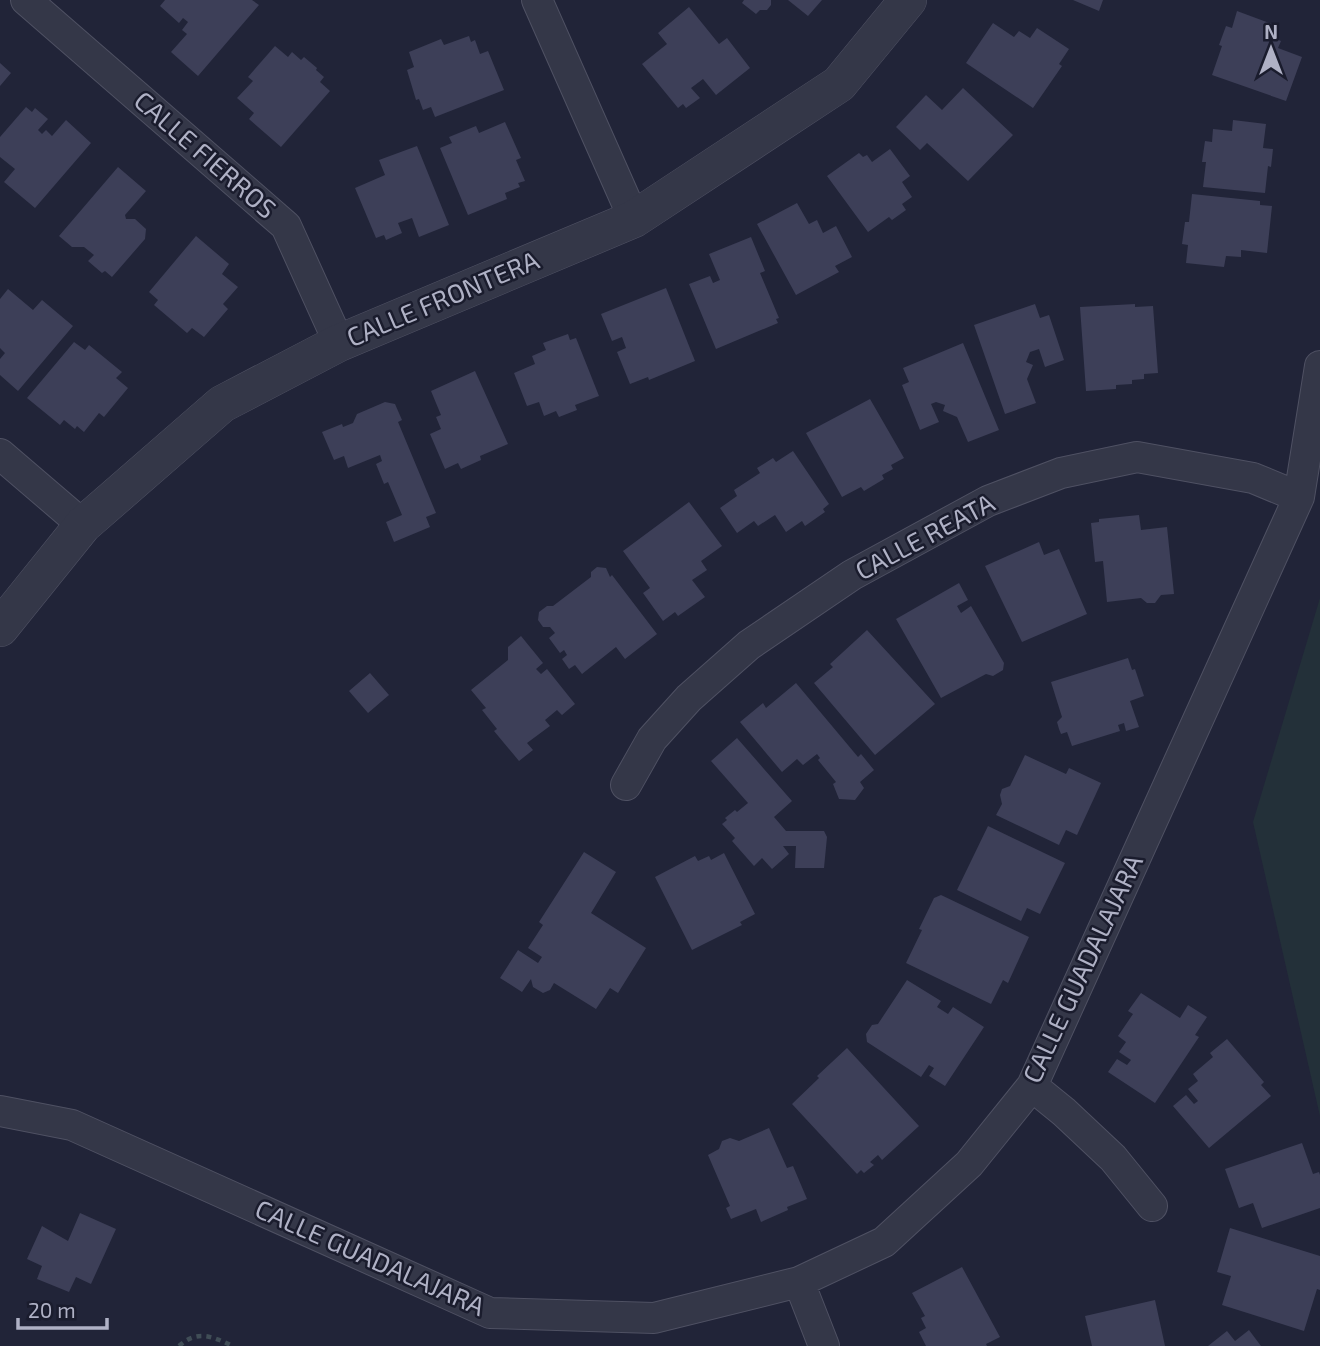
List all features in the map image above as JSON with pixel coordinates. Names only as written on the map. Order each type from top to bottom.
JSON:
[{"type":"street","name":"CALLE FIERROS","points":[[26,0],[286,226],[339,343]]},
{"type":"street","points":[[537,0],[634,219]]},
{"type":"street","name":"CALLE FRONTERA","points":[[0,628],[83,525],[222,404],[339,343],[634,219],[839,84],[908,0]]},
{"type":"street","name":"CALLE GUADALAJARA","points":[[0,1111],[72,1125],[490,1313],[654,1318],[799,1282],[884,1242],[969,1164],[1032,1086],[1299,497],[1320,366]]},
{"type":"street","points":[[0,454],[83,525]]},
{"type":"street","name":"CALLE REATA","points":[[626,785],[652,739],[689,698],[749,645],[852,575],[988,501],[1061,473],[1137,457],[1253,478],[1299,497]]},
{"type":"street","points":[[1032,1086],[1065,1112],[1113,1158],[1152,1206]]},
{"type":"street","points":[[799,1282],[824,1346]]},
{"type":"path","points":[[179,1346],[188,1338],[209,1335],[233,1346]]},
{"type":"shaded area","points":[[1320,598],[1320,1116],[1253,822]]},
{"type":"building","points":[[165,0],[252,0],[259,5],[198,76],[171,52],[187,34],[182,30],[188,22],[183,18],[179,23],[160,6]]},
{"type":"building","points":[[744,0],[771,0],[771,5],[767,10],[760,10],[756,14],[742,3]]},
{"type":"building","points":[[788,0],[822,0],[808,16]]},
{"type":"building","points":[[1073,0],[1103,0],[1099,11]]},
{"type":"building","points":[[689,7],[719,44],[727,38],[750,68],[716,95],[703,79],[691,88],[700,98],[686,108],[683,104],[678,108],[642,64],[667,44],[658,33]]},
{"type":"building","points":[[1237,11],[1275,25],[1271,37],[1281,41],[1278,48],[1302,57],[1286,101],[1212,75],[1226,26],[1232,28]]},
{"type":"building","points":[[993,23],[1014,37],[1019,31],[1030,38],[1037,28],[1069,49],[1059,64],[1062,66],[1033,108],[966,63]]},
{"type":"building","points":[[469,36],[471,42],[475,40],[480,54],[488,51],[504,90],[435,117],[431,107],[423,110],[419,99],[416,100],[407,70],[414,67],[409,52],[441,39],[444,45]]},
{"type":"building","points":[[275,46],[288,57],[292,52],[301,60],[304,57],[324,77],[320,82],[330,91],[281,147],[249,119],[254,113],[237,98],[253,81],[248,77]]},
{"type":"building","points":[[0,63],[11,73],[0,86]]},
{"type":"building","points":[[963,88],[1013,135],[968,181],[927,143],[920,150],[896,127],[926,95],[942,110]]},
{"type":"building","points":[[26,107],[32,112],[35,108],[48,119],[38,130],[42,134],[46,130],[52,136],[66,120],[91,143],[35,208],[4,182],[15,169],[0,157],[0,137]]},
{"type":"building","points":[[1233,120],[1266,124],[1263,148],[1273,149],[1265,193],[1203,187],[1205,141],[1212,142],[1213,129],[1232,131]]},
{"type":"building","points":[[505,122],[521,158],[516,160],[525,181],[518,183],[520,187],[505,193],[507,199],[468,215],[440,148],[452,143],[449,137],[476,126],[479,133]]},
{"type":"building","points":[[417,146],[449,225],[419,237],[412,218],[398,223],[402,233],[386,240],[384,235],[376,238],[355,188],[385,175],[379,160]]},
{"type":"building","points":[[890,149],[910,176],[902,182],[912,197],[902,204],[906,210],[892,220],[889,217],[868,232],[827,176],[859,153],[863,157],[867,155],[872,162]]},
{"type":"building","points":[[118,167],[146,191],[125,215],[126,219],[135,219],[146,229],[145,239],[112,277],[105,271],[102,273],[88,261],[94,255],[84,247],[72,247],[59,236]]},
{"type":"building","points":[[1192,194],[1260,201],[1260,205],[1272,206],[1267,253],[1241,250],[1241,257],[1226,256],[1224,267],[1186,263],[1188,245],[1182,244],[1185,222],[1189,222]]},
{"type":"building","points":[[797,203],[809,224],[817,220],[823,233],[836,226],[852,257],[835,266],[839,272],[796,295],[757,224]]},
{"type":"building","points":[[196,236],[229,264],[222,274],[238,287],[223,304],[228,309],[204,337],[192,328],[187,333],[154,305],[158,300],[149,292]]},
{"type":"building","points":[[751,237],[765,271],[760,273],[779,318],[776,319],[778,323],[716,349],[689,284],[710,276],[713,283],[720,280],[709,254]]},
{"type":"building","points":[[666,288],[695,361],[649,380],[648,377],[630,384],[617,352],[626,348],[622,337],[612,341],[601,314]]},
{"type":"building","points":[[8,289],[33,310],[42,300],[73,326],[18,391],[0,375],[0,359],[5,353],[0,348],[0,299]]},
{"type":"building","points":[[1035,304],[1040,318],[1049,315],[1064,360],[1045,367],[1039,349],[1030,352],[1026,362],[1033,365],[1027,379],[1036,403],[1005,414],[974,325]]},
{"type":"building","points":[[1135,304],[1135,307],[1153,306],[1158,373],[1144,374],[1144,379],[1132,380],[1132,384],[1116,385],[1116,389],[1086,391],[1080,307]]},
{"type":"building","points":[[568,334],[570,340],[576,338],[599,396],[575,405],[577,410],[559,417],[556,411],[544,416],[539,402],[527,406],[514,373],[535,364],[532,356],[546,350],[543,343]]},
{"type":"building","points":[[74,342],[85,350],[89,345],[122,372],[116,378],[128,388],[104,417],[99,413],[84,432],[64,420],[60,425],[27,398]]},
{"type":"building","points":[[963,343],[999,430],[968,442],[957,417],[943,411],[945,405],[936,402],[931,404],[939,422],[920,430],[902,385],[909,382],[903,368]]},
{"type":"building","points":[[475,371],[508,444],[480,456],[481,460],[461,469],[458,463],[445,469],[430,434],[441,429],[436,417],[441,415],[431,391]]},
{"type":"building","points":[[870,399],[904,458],[891,465],[893,469],[882,475],[884,479],[864,491],[861,487],[842,497],[806,433]]},
{"type":"building","points":[[385,402],[395,404],[402,420],[398,422],[436,513],[426,517],[430,527],[394,542],[386,522],[402,515],[388,482],[384,484],[376,464],[382,461],[380,455],[348,468],[344,456],[334,460],[322,432],[342,424],[343,427],[353,423],[357,414]]},
{"type":"building","points":[[793,451],[829,504],[823,509],[825,512],[805,526],[802,521],[786,532],[775,515],[758,526],[754,521],[737,533],[720,508],[737,496],[734,490],[760,473],[757,468],[773,458],[776,462]]},
{"type":"building","points":[[689,502],[722,546],[701,561],[707,570],[692,580],[705,597],[678,616],[675,612],[663,621],[643,593],[650,588],[623,551]]},
{"type":"building","points":[[1139,515],[1141,530],[1167,527],[1174,594],[1161,595],[1155,603],[1147,603],[1141,598],[1107,602],[1103,561],[1095,562],[1091,523],[1099,522],[1099,519]]},
{"type":"building","points":[[1039,542],[1044,555],[1059,549],[1087,614],[1022,642],[985,566]]},
{"type":"building","points":[[597,567],[606,568],[610,577],[612,575],[657,634],[625,659],[616,647],[582,674],[575,665],[569,669],[562,659],[567,655],[564,650],[560,653],[549,638],[555,633],[550,627],[543,627],[538,620],[539,612],[547,606],[553,606],[591,577],[591,572]]},
{"type":"building","points":[[959,583],[968,600],[957,606],[961,613],[971,606],[1004,663],[1003,670],[993,676],[986,674],[941,698],[896,619]]},
{"type":"building","points":[[867,630],[935,704],[875,755],[814,683],[833,667],[830,664]]},
{"type":"building","points":[[521,636],[543,663],[536,669],[541,674],[547,669],[575,704],[562,715],[557,710],[545,720],[550,726],[527,743],[533,750],[519,761],[494,731],[497,729],[482,710],[486,708],[471,690],[508,660],[508,647]]},
{"type":"building","points":[[1128,658],[1132,670],[1135,669],[1144,696],[1130,701],[1139,727],[1126,731],[1124,723],[1118,725],[1120,731],[1072,746],[1067,732],[1061,734],[1059,729],[1057,722],[1062,717],[1051,682]]},
{"type":"building","points":[[370,673],[389,695],[368,713],[349,691]]},
{"type":"building","points":[[796,683],[858,757],[861,754],[874,770],[860,782],[864,788],[855,800],[839,799],[833,784],[836,782],[818,760],[820,758],[817,754],[803,765],[797,759],[782,772],[740,722],[763,703],[766,708]]},
{"type":"building","points":[[737,738],[792,801],[774,817],[786,831],[824,831],[827,837],[824,868],[795,868],[796,846],[783,846],[789,854],[772,869],[762,858],[754,866],[732,841],[735,838],[722,824],[727,820],[725,818],[748,803],[711,761]]},
{"type":"building","points":[[1025,755],[1066,774],[1069,768],[1101,783],[1077,835],[1066,830],[1059,845],[996,815],[1002,804],[1002,789],[1010,786]]},
{"type":"building","points":[[988,826],[1065,863],[1040,914],[1027,908],[1021,921],[957,890]]},
{"type":"building","points":[[584,852],[616,872],[591,913],[646,948],[618,993],[610,988],[596,1009],[554,983],[550,990],[543,993],[533,987],[531,979],[522,992],[500,978],[518,950],[538,963],[542,957],[528,948],[543,925],[539,922]]},
{"type":"building","points":[[724,853],[755,914],[740,922],[742,925],[692,950],[655,877],[695,856],[698,861],[709,856],[711,860]]},
{"type":"building","points":[[941,895],[1029,937],[1008,983],[1003,980],[991,1004],[906,963],[934,898]]},
{"type":"building","points":[[907,980],[941,1001],[937,1007],[948,1014],[953,1007],[984,1027],[945,1086],[929,1076],[934,1068],[929,1065],[921,1077],[867,1042],[866,1034],[872,1025],[878,1024]]},
{"type":"building","points":[[1141,993],[1180,1018],[1188,1005],[1207,1017],[1195,1035],[1199,1037],[1155,1103],[1108,1072],[1117,1059],[1127,1065],[1131,1060],[1119,1052],[1126,1042],[1118,1036],[1133,1014],[1128,1011]]},
{"type":"building","points":[[1227,1039],[1264,1082],[1261,1085],[1271,1096],[1209,1148],[1173,1106],[1186,1095],[1194,1104],[1198,1101],[1188,1089],[1198,1081],[1193,1074],[1213,1057],[1210,1053]]},
{"type":"building","points":[[847,1048],[919,1126],[882,1160],[878,1155],[870,1162],[874,1165],[864,1173],[861,1170],[857,1174],[792,1104]]},
{"type":"building","points":[[769,1128],[787,1168],[793,1166],[807,1199],[761,1222],[756,1209],[731,1219],[726,1208],[730,1206],[708,1155],[719,1149],[722,1141],[730,1138],[739,1141]]},
{"type":"building","points":[[1302,1143],[1313,1174],[1319,1172],[1320,1175],[1320,1208],[1262,1228],[1253,1203],[1239,1208],[1225,1169]]},
{"type":"building","points":[[80,1213],[116,1229],[91,1284],[76,1277],[69,1292],[37,1279],[42,1266],[27,1259],[42,1226],[68,1241]]},
{"type":"building","points":[[1230,1228],[1320,1256],[1320,1290],[1317,1289],[1304,1331],[1222,1305],[1231,1276],[1217,1272]]},
{"type":"building","points":[[962,1267],[1000,1337],[986,1344],[987,1346],[926,1346],[919,1332],[926,1328],[921,1318],[925,1316],[912,1293]]},
{"type":"building","points":[[1155,1300],[1165,1346],[1092,1346],[1085,1316]]},
{"type":"building","points":[[1249,1330],[1261,1346],[1208,1346],[1227,1331],[1235,1341]]}]
